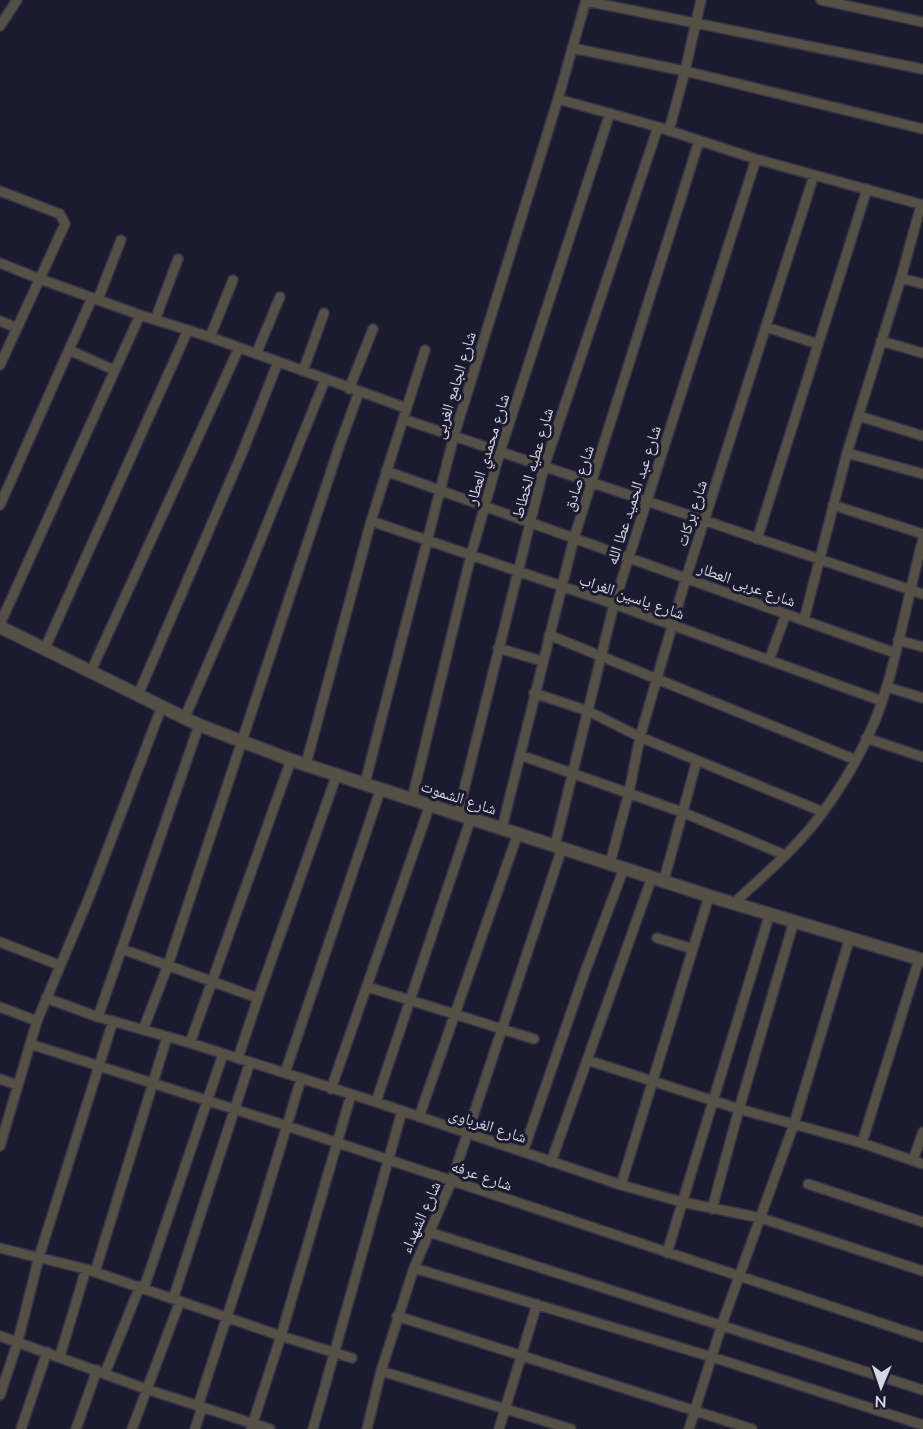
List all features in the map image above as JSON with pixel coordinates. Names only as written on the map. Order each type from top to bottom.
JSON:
[{"type":"street","points":[[0,26],[17,0]]},
{"type":"street","points":[[669,130],[701,0]]},
{"type":"street","points":[[820,0],[923,22]]},
{"type":"street","points":[[586,1],[923,69]]},
{"type":"street","name":"شارع الجامع الغربى","points":[[365,783],[454,436],[586,1]]},
{"type":"street","points":[[572,48],[685,71],[923,129]]},
{"type":"street","points":[[558,99],[669,130],[756,159],[922,205],[847,453],[804,620]]},
{"type":"street","name":"شارع محمدي العطار","points":[[411,799],[471,555],[500,452],[609,113]]},
{"type":"street","name":"شارع عطيه الخطاط","points":[[458,814],[544,467],[658,127]]},
{"type":"street","name":"شارع صادق","points":[[502,828],[574,538],[699,141]]},
{"type":"street","name":"شارع عبد الحميد عطا الله","points":[[558,846],[572,773],[614,604],[756,159]]},
{"type":"street","name":"شارع بركات","points":[[610,863],[629,792],[640,737],[686,578],[814,175]]},
{"type":"street","points":[[757,539],[867,189]]},
{"type":"street","points":[[0,191],[60,214],[64,218],[64,229],[0,365]]},
{"type":"street","points":[[0,505],[121,240]]},
{"type":"street","points":[[155,320],[178,259]]},
{"type":"street","points":[[0,263],[95,299],[210,337],[406,408]]},
{"type":"street","points":[[901,278],[923,284]]},
{"type":"street","points":[[210,337],[233,280]]},
{"type":"street","points":[[256,354],[280,297]]},
{"type":"street","points":[[303,371],[324,313]]},
{"type":"street","points":[[0,626],[140,315]]},
{"type":"street","points":[[0,321],[17,328]]},
{"type":"street","points":[[766,327],[818,344]]},
{"type":"street","points":[[349,388],[373,329]]},
{"type":"street","points":[[45,648],[188,330]]},
{"type":"street","points":[[881,341],[923,353]]},
{"type":"street","points":[[91,671],[239,348]]},
{"type":"street","points":[[69,350],[114,370]]},
{"type":"street","points":[[306,764],[371,521],[424,350]]},
{"type":"street","points":[[138,695],[243,451],[278,362]]},
{"type":"street","points":[[185,717],[244,581],[325,380]]},
{"type":"street","points":[[144,1030],[168,966],[359,392]]},
{"type":"street","points":[[859,416],[923,436]]},
{"type":"street","points":[[403,419],[923,594]]},
{"type":"street","points":[[847,453],[923,474]]},
{"type":"street","name":"شارع عربى العطار","points":[[386,471],[894,653]]},
{"type":"street","points":[[833,505],[923,534]]},
{"type":"street","name":"شارع ياسين الغراب","points":[[371,521],[614,604],[882,701]]},
{"type":"street","points":[[733,904],[785,855],[823,812],[856,760],[887,687],[923,539]]},
{"type":"street","points":[[769,660],[786,614]]},
{"type":"street","name":"شارع الشموت","points":[[0,626],[199,725],[291,760],[733,904],[770,913],[921,960]]},
{"type":"street","points":[[549,635],[600,657],[657,677],[856,760]]},
{"type":"street","points":[[898,640],[923,648]]},
{"type":"street","points":[[498,648],[542,661]]},
{"type":"street","points":[[887,687],[923,698]]},
{"type":"street","points":[[534,693],[588,711],[640,737],[823,812]]},
{"type":"street","points":[[0,1146],[37,1021],[90,895],[162,706]]},
{"type":"street","points":[[98,1017],[199,725]]},
{"type":"street","points":[[866,738],[923,757]]},
{"type":"street","points":[[520,755],[629,792],[785,855]]},
{"type":"street","points":[[190,1043],[291,760]]},
{"type":"street","points":[[551,1162],[587,1060],[658,879],[682,812],[697,760]]},
{"type":"street","points":[[238,1058],[337,774]]},
{"type":"street","points":[[285,1073],[381,788]]},
{"type":"street","points":[[331,1089],[430,805]]},
{"type":"street","points":[[376,1102],[471,818]]},
{"type":"street","points":[[419,1117],[518,833]]},
{"type":"street","name":"شارع الشهداء","points":[[367,1427],[397,1316],[414,1268],[452,1180],[502,1029],[558,846]]},
{"type":"street","points":[[523,1152],[585,972],[624,868]]},
{"type":"street","points":[[621,1185],[709,896]]},
{"type":"street","points":[[667,1253],[770,913]]},
{"type":"street","points":[[712,1209],[794,921]]},
{"type":"street","points":[[689,1429],[722,1324],[794,1124],[850,937]]},
{"type":"street","points":[[657,938],[693,949]]},
{"type":"street","points":[[0,942],[59,965]]},
{"type":"street","points":[[122,949],[258,998]]},
{"type":"street","points":[[862,1143],[921,960]]},
{"type":"street","points":[[368,987],[534,1039]]},
{"type":"street","name":"شارع الغرباوى","points":[[46,999],[376,1102],[467,1135],[621,1185],[682,1202],[761,1218],[923,1271]]},
{"type":"street","points":[[0,1007],[37,1021]]},
{"type":"street","points":[[0,1395],[18,1341],[39,1257],[113,1021]]},
{"type":"street","points":[[60,1356],[167,1038]]},
{"type":"street","name":"شارع عرفه","points":[[30,1044],[452,1180],[923,1337]]},
{"type":"street","points":[[76,1429],[142,1287],[223,1054]]},
{"type":"street","points":[[587,1060],[712,1101],[862,1143],[923,1164]]},
{"type":"street","points":[[132,1429],[177,1300],[250,1062]]},
{"type":"street","points":[[0,1079],[17,1085]]},
{"type":"street","points":[[195,1429],[301,1079]]},
{"type":"street","points":[[252,1426],[281,1336],[351,1095]]},
{"type":"street","points":[[313,1429],[402,1111]]},
{"type":"street","points":[[913,1160],[923,1132]]},
{"type":"street","points":[[808,1184],[923,1222]]},
{"type":"street","points":[[429,1232],[923,1390]]},
{"type":"street","points":[[0,1248],[90,1270],[352,1358]]},
{"type":"street","points":[[414,1268],[712,1357],[923,1425]]},
{"type":"street","points":[[499,1429],[537,1304]]},
{"type":"street","points":[[397,1316],[752,1429]]},
{"type":"street","points":[[0,1336],[252,1426],[270,1429]]},
{"type":"street","points":[[21,1429],[47,1352]]},
{"type":"street","points":[[381,1371],[571,1429]]},
{"type":"street","points":[[367,1427],[379,1429]]}]
